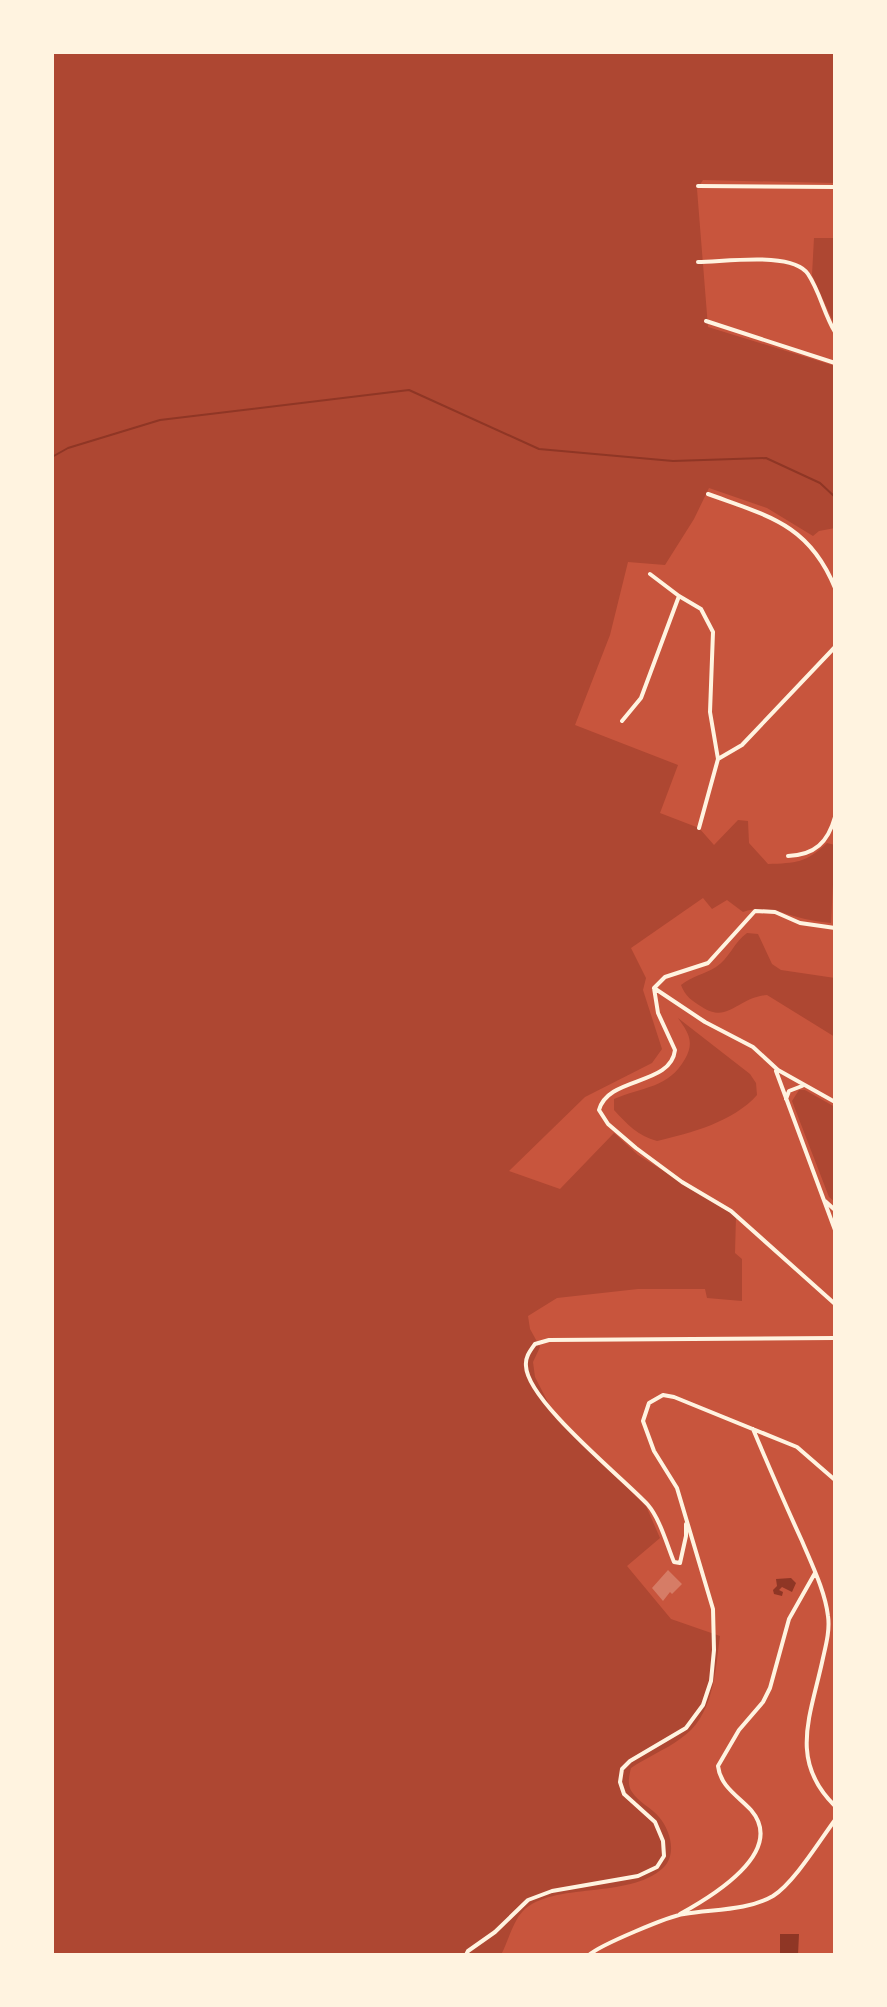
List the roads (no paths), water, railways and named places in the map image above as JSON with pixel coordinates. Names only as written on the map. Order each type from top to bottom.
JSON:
[{"type":"street","points":[[698,186],[835,187]]},
{"type":"street","points":[[698,262],[776,260],[797,264],[811,278],[835,332]]},
{"type":"street","points":[[706,321],[835,363]]},
{"type":"street","points":[[708,494],[776,520],[798,534],[812,545],[835,588]]},
{"type":"street","points":[[650,574],[701,609],[713,632],[710,712],[718,759],[699,828]]},
{"type":"street","points":[[622,721],[641,698],[679,596]]},
{"type":"street","points":[[718,759],[742,745],[835,647]]},
{"type":"street","points":[[788,856],[811,852],[821,846],[835,817]]},
{"type":"street","points":[[654,988],[665,977],[708,963],[755,911],[775,912],[800,923],[835,928]]},
{"type":"street","points":[[654,988],[705,1022],[753,1047],[775,1068],[835,1102]]},
{"type":"street","points":[[654,988],[658,1013],[675,1050],[674,1056],[658,1072],[602,1100],[601,1115],[617,1132],[682,1182],[731,1211],[835,1304]]},
{"type":"street","points":[[775,1068],[834,1225]]},
{"type":"street","points":[[786,1101],[793,1087],[808,1087]]},
{"type":"street","points":[[824,1201],[835,1210]]},
{"type":"street","points":[[686,1513],[686,1536],[680,1563],[674,1562],[651,1508],[571,1433],[536,1389],[525,1368],[527,1355],[535,1344],[549,1340],[835,1338]]},
{"type":"street","points":[[466,1955],[528,1900],[552,1891],[638,1876],[657,1867],[664,1856],[663,1841],[655,1822],[624,1794],[620,1782],[622,1769],[630,1761],[686,1728],[703,1705],[711,1681],[713,1609],[677,1488],[654,1451],[643,1421],[649,1403],[663,1395],[674,1397],[752,1427],[797,1447],[835,1480]]},
{"type":"street","points":[[752,1427],[815,1573],[828,1616],[828,1638],[805,1739],[807,1760],[819,1791],[835,1806]]},
{"type":"street","points":[[589,1955],[615,1940],[680,1914],[743,1870],[760,1845],[757,1818],[721,1780],[718,1766],[739,1730],[763,1702],[770,1688],[789,1619],[815,1573]]},
{"type":"street","points":[[828,1616],[835,1613]]},
{"type":"street","points":[[680,1914],[743,1906],[774,1895],[798,1870],[835,1820]]},
{"type":"waterway","points":[[52,457],[68,448],[160,420],[409,390],[539,449],[673,461],[766,458],[820,483],[835,497]]}]
